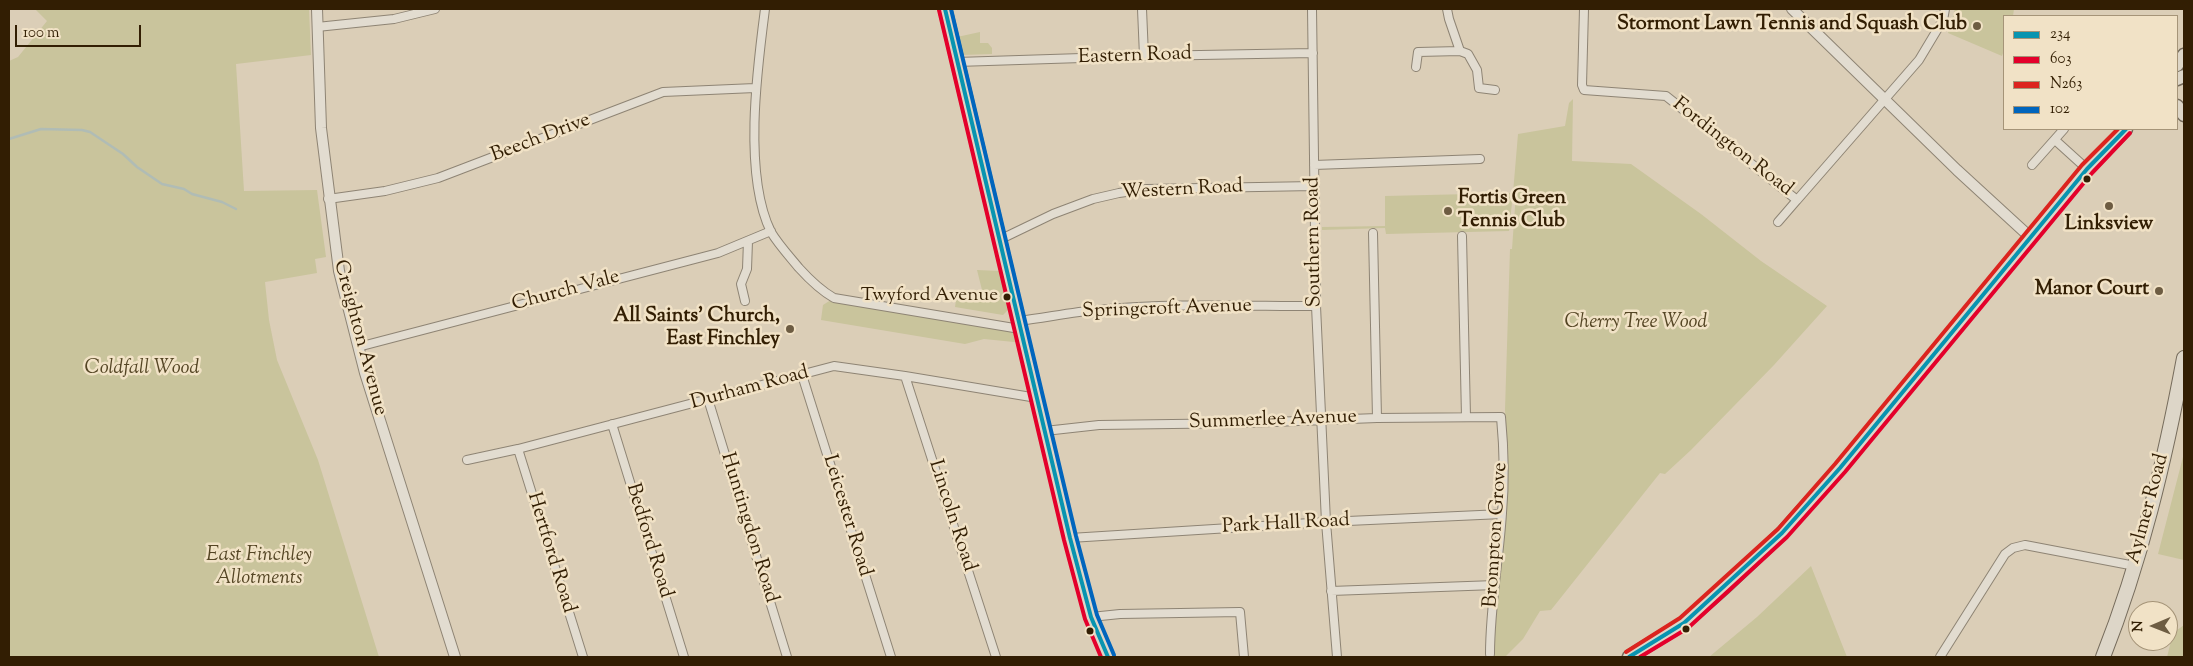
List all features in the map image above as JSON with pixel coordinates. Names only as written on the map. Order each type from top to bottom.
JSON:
[{"type":"highway","name":"Aylmer Road","points":[[2103,657],[2135,566],[2159,479],[2184,358]]},
{"type":"main road","points":[[946,9],[1070,538],[1091,617],[1108,657]]},
{"type":"main road","points":[[1630,657],[1679,627],[1725,588],[1782,533],[1840,468],[2087,169],[2125,130]]},
{"type":"street","name":"Creighton Avenue","points":[[317,9],[321,128],[328,199],[339,271],[358,347],[455,657]]},
{"type":"street","points":[[317,27],[394,19],[434,9]]},
{"type":"street","points":[[765,9],[755,88],[756,163],[761,198],[771,232],[790,258],[810,280],[834,298],[1019,325]]},
{"type":"street","points":[[1142,9],[1144,56]]},
{"type":"street","name":"Southern Road","points":[[1312,9],[1316,306],[1326,522],[1337,657]]},
{"type":"street","points":[[1447,9],[1460,51]]},
{"type":"street","name":"Fordington Road","points":[[1584,9],[1582,85],[1584,90],[1666,96],[1797,200],[1919,60],[1944,20],[1945,9]]},
{"type":"street","points":[[1792,9],[1885,97],[1942,156],[2030,237]]},
{"type":"street","points":[[1416,67],[1416,54],[1418,52],[1460,51],[1468,54],[1477,70],[1479,88],[1495,90]]},
{"type":"street","name":"Eastern Road","points":[[957,62],[1313,53]]},
{"type":"street","name":"Beech Drive","points":[[328,199],[385,191],[438,178],[663,92],[755,88]]},
{"type":"street","points":[[2032,165],[2063,130]]},
{"type":"street","points":[[2054,140],[2087,169]]},
{"type":"street","points":[[1314,165],[1480,159]]},
{"type":"street","name":"Western Road","points":[[1000,240],[1054,214],[1094,199],[1119,193],[1147,190],[1314,186]]},
{"type":"street","points":[[1778,222],[1797,200]]},
{"type":"street","name":"Church Vale","points":[[358,347],[718,253],[771,232]]},
{"type":"street","points":[[1373,233],[1377,418]]},
{"type":"street","points":[[1462,236],[1466,417]]},
{"type":"street","points":[[745,301],[742,284],[747,268],[748,241]]},
{"type":"street","name":"Springcroft Avenue","points":[[1019,325],[1096,310],[1199,305],[1316,306]]},
{"type":"street","name":"Durham Road","points":[[467,460],[518,449],[834,366],[1037,398]]},
{"type":"street","name":"Leicester Road","points":[[802,375],[891,657]]},
{"type":"street","name":"Lincoln Road","points":[[905,376],[996,657]]},
{"type":"street","name":"Huntingdon Road","points":[[708,400],[787,657]]},
{"type":"street","name":"Summerlee Avenue","points":[[1045,431],[1099,424],[1501,417]]},
{"type":"street","name":"Brompton Grove","points":[[1490,654],[1490,621],[1502,514],[1504,470],[1501,417]]},
{"type":"street","name":"Bedford Road","points":[[612,424],[684,657]]},
{"type":"street","name":"Hertford Road","points":[[518,449],[583,657]]},
{"type":"street","name":"Park Hall Road","points":[[1070,538],[1326,522],[1502,514]]},
{"type":"street","points":[[1940,657],[2004,554],[2013,548],[2025,545],[2135,566]]},
{"type":"street","points":[[1331,591],[1495,585]]},
{"type":"street","points":[[1091,617],[1120,614],[1240,612],[1244,657]]},
{"type":"green space","name":"Coldfall Wood","points":[[35,9],[309,9],[311,55],[236,64],[244,191],[317,190],[326,257],[315,259],[317,273],[265,282],[269,320],[277,360],[318,460],[379,657],[9,657],[9,61],[18,57],[47,21]]},
{"type":"green space","name":"Stormont Lawn Tennis and Squash Club","points":[[1955,9],[2014,9],[2013,15],[2003,15],[2002,56],[1948,33]]},
{"type":"green space","points":[[980,32],[980,43],[988,43],[992,48],[992,54],[962,55],[957,37]]},
{"type":"green space","name":"Cherry Tree Wood","points":[[1573,99],[1572,161],[1631,164],[1701,214],[1761,261],[1827,306],[1774,365],[1691,450],[1665,474],[1660,473],[1551,610],[1540,611],[1523,639],[1505,657],[1493,657],[1493,615],[1507,500],[1508,471],[1505,410],[1510,249],[1512,249],[1516,193],[1513,193],[1518,134],[1565,126],[1569,103]]},
{"type":"green space","name":"Fortis Green Tennis Club","points":[[1513,193],[1509,231],[1386,234],[1385,228],[1322,230],[1322,227],[1385,226],[1385,196]]},
{"type":"green space","points":[[977,270],[999,271],[1009,309],[1003,315],[955,307],[956,300],[972,301],[975,292],[982,290]]},
{"type":"green space","points":[[834,298],[1020,329],[1024,343],[984,339],[965,344],[821,320],[823,305]]},
{"type":"green space","points":[[2184,453],[2184,560],[2158,554]]},
{"type":"green space","points":[[1811,566],[1847,657],[1709,657],[1757,617]]},
{"type":"green space","points":[[2184,625],[2184,657],[2167,657],[2168,651],[2178,651],[2178,629]]},
{"type":"waterway","points":[[9,139],[41,129],[82,130],[90,132],[162,184],[184,189],[192,194],[222,202],[236,209]]},
{"type":"transit line","name":"234","points":[[945,9],[1070,538],[1091,617],[1108,657]]},
{"type":"transit line","name":"102","points":[[951,9],[1076,536],[1097,615],[1114,655]]},
{"type":"transit line","name":"603","points":[[939,10],[1064,540],[1085,619],[1101,657]]},
{"type":"transit line","name":"N263","points":[[1626,652],[1680,618],[1778,529],[1835,464],[2082,165],[2117,130]]},
{"type":"transit line","name":"234","points":[[1629,657],[1684,623],[1782,533],[1840,468],[2087,169],[2125,130]]},
{"type":"transit line","name":"603","points":[[1640,657],[1688,628],[1787,537],[1845,472],[2092,173],[2130,133]]},
{"type":"place","name":"Stormont Lawn Tennis and Squash Club","points":[[1977,26]]},
{"type":"place","name":"Linksview","points":[[2109,206]]},
{"type":"place","name":"Fortis Green Tennis Club","points":[[1448,211]]},
{"type":"place","name":"Manor Court","points":[[2159,291]]},
{"type":"place","name":"Twyford Avenue","points":[[1007,297]]},
{"type":"place","name":"All Saints' Church, East Finchley","points":[[790,329]]},
{"type":"park label","name":"East Finchley Allotments","points":[[259,568]]}]
